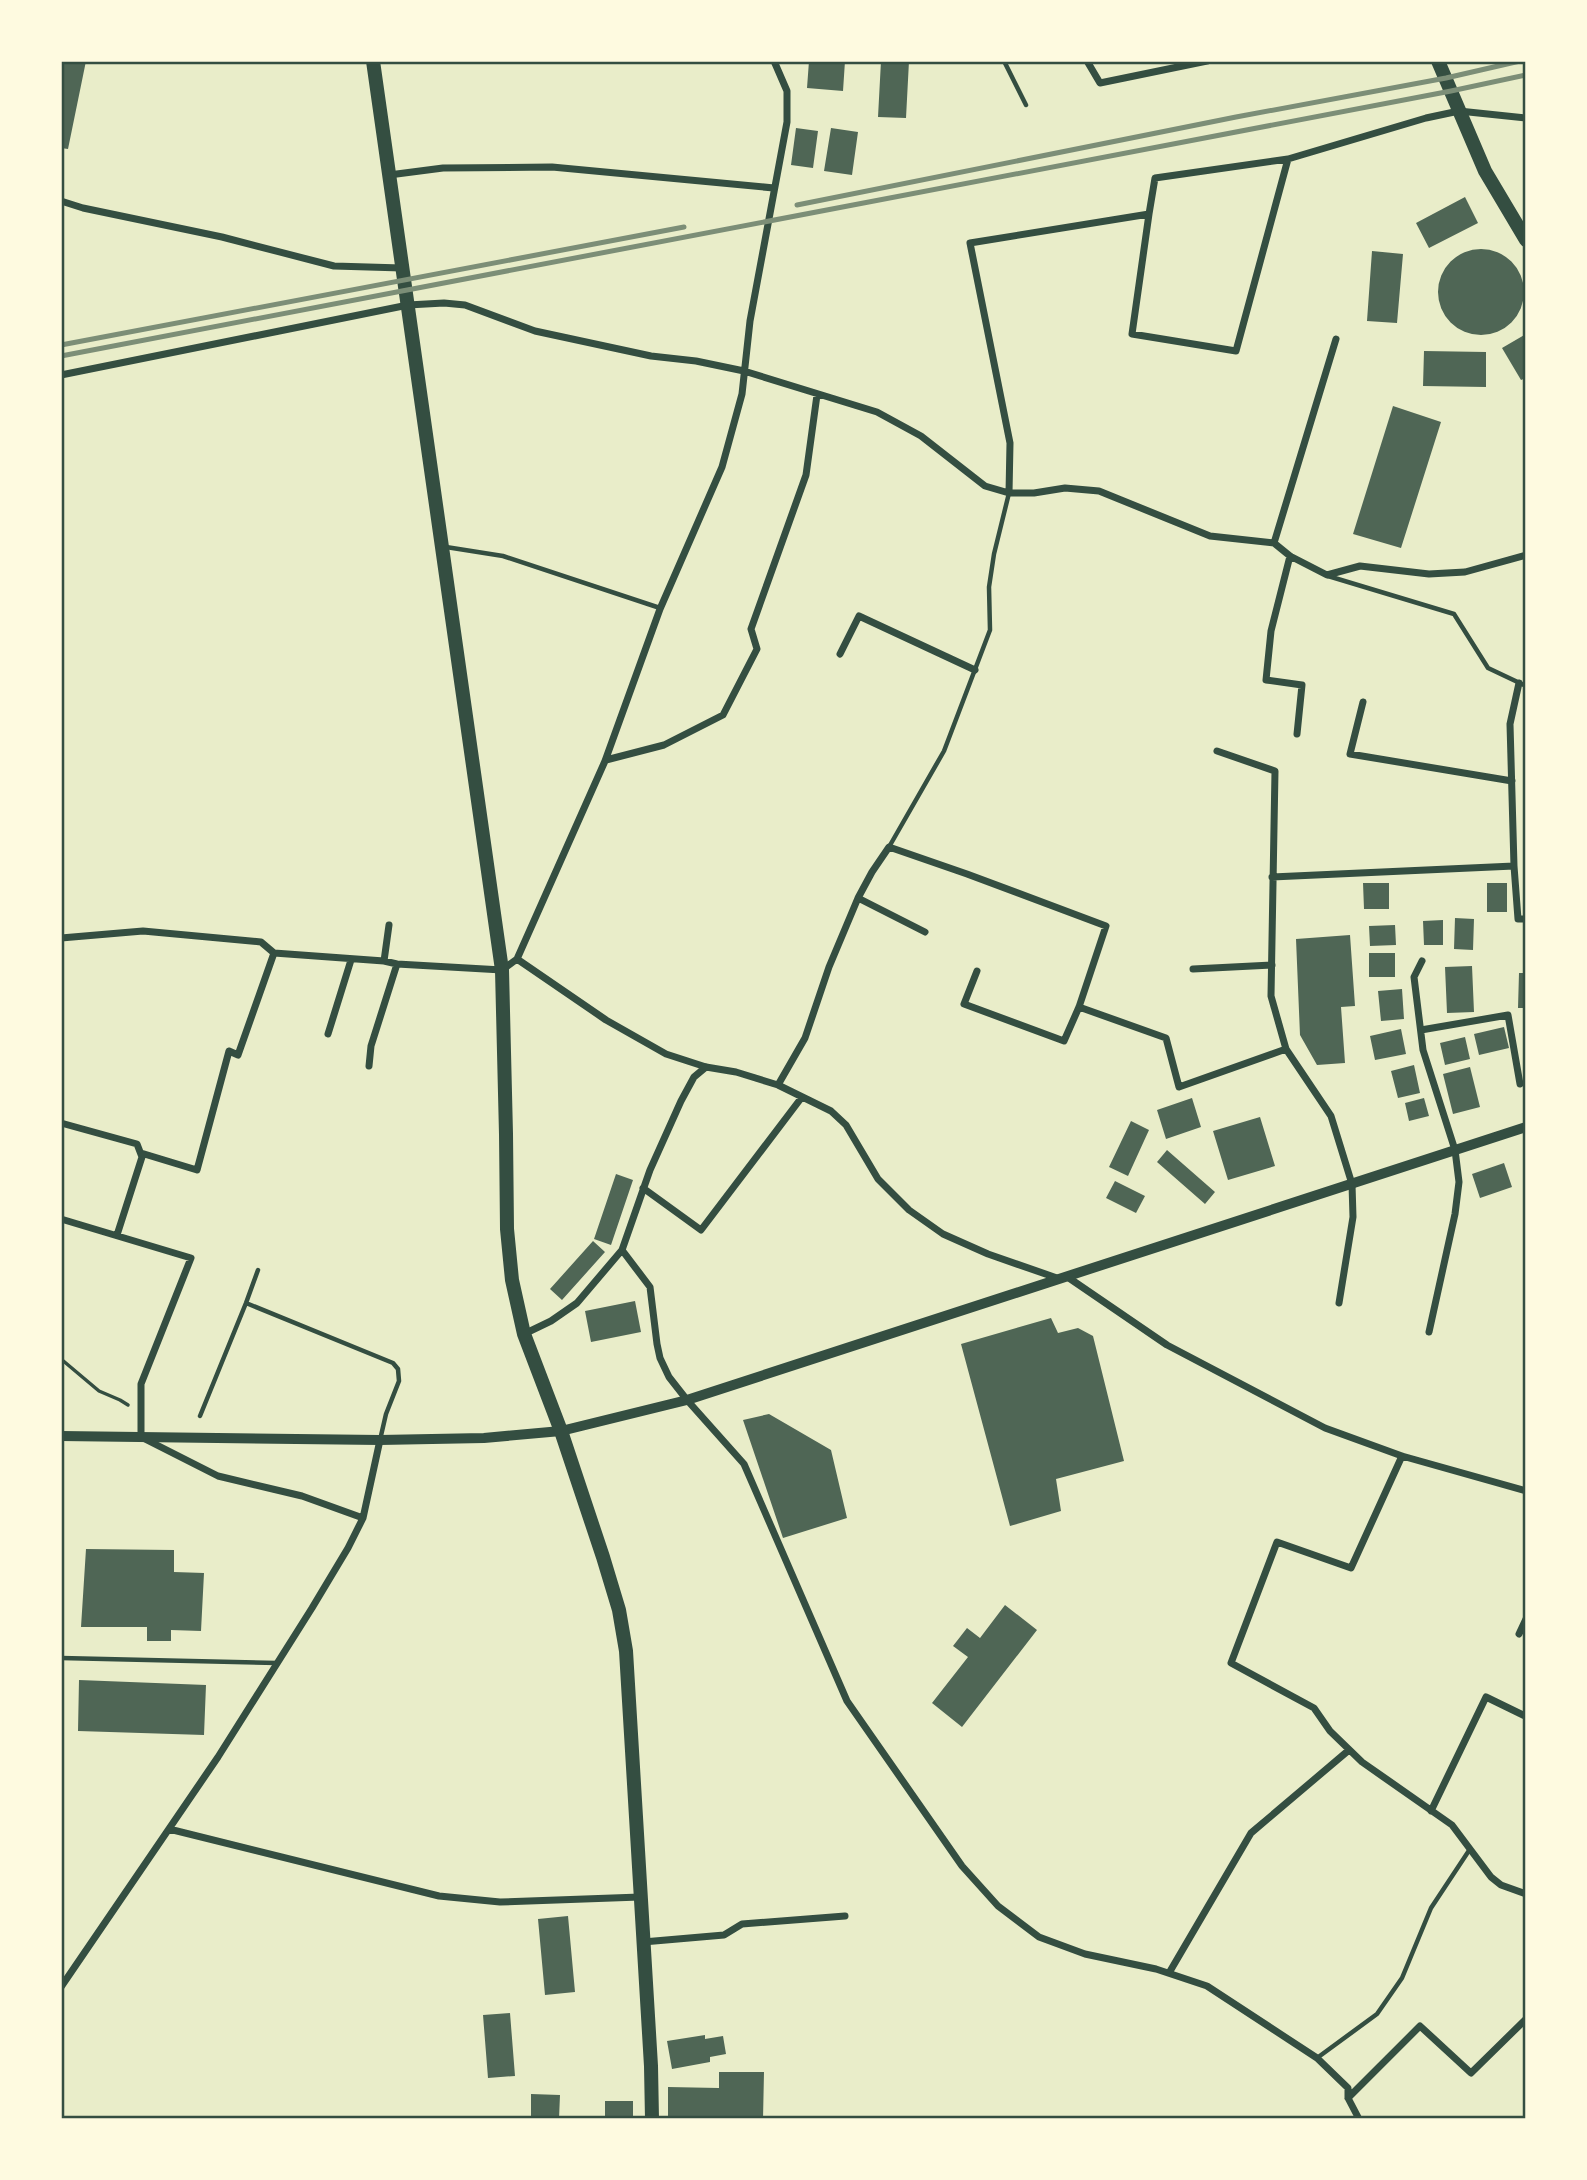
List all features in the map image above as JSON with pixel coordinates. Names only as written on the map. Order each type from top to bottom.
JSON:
[{"type":"main road","points":[[373,61],[502,970],[506,1229],[512,1280],[524,1334],[561,1431],[619,1610],[629,1686],[652,2119]]},
{"type":"main road","points":[[1438,61],[1485,171],[1526,240]]},
{"type":"street","points":[[61,938],[144,931],[261,942],[274,953],[502,970],[517,959],[606,760],[660,609],[722,467],[742,394],[750,321],[787,122],[787,91],[774,61]]},
{"type":"street","points":[[1087,61],[1100,83],[1207,61]]},
{"type":"street","points":[[1288,159],[1236,351],[1132,334],[1155,178],[1288,159],[1426,118],[1459,111],[1526,118]]},
{"type":"street","points":[[389,175],[443,168],[552,167],[774,188]]},
{"type":"street","points":[[61,201],[222,237],[334,266],[402,268]]},
{"type":"street","points":[[1009,493],[1010,443],[970,243],[1149,214]]},
{"type":"street","points":[[61,375],[408,305],[444,303],[465,306],[535,331],[651,356],[696,361],[744,371],[877,412],[921,436],[985,486],[1009,493],[1034,493],[1065,488],[1099,491],[1210,536],[1274,543],[1290,556],[1328,575],[1360,566],[1429,574],[1465,572],[1526,555]]},
{"type":"street","points":[[1274,543],[1336,339]]},
{"type":"street","points":[[606,760],[664,745],[723,715],[757,649],[751,629],[806,475],[817,395]]},
{"type":"street","points":[[1290,556],[1271,631],[1266,680],[1302,685],[1297,734]]},
{"type":"street","points":[[840,654],[859,616],[975,670]]},
{"type":"street","points":[[1522,684],[1510,724],[1518,919],[1526,919]]},
{"type":"street","points":[[1363,702],[1350,754],[1512,781]]},
{"type":"street","points":[[1217,751],[1275,771],[1271,996],[1286,1049],[1331,1116],[1352,1184],[1353,1217],[1339,1303]]},
{"type":"street","points":[[778,1085],[805,1038],[829,967],[858,898],[889,847],[1106,926],[1079,1007],[1064,1041],[964,1004],[977,971]]},
{"type":"street","points":[[1272,877],[1514,866]]},
{"type":"street","points":[[858,898],[925,932]]},
{"type":"street","points":[[384,961],[389,925]]},
{"type":"street","points":[[141,1153],[197,1170],[229,1051],[238,1055],[274,953]]},
{"type":"street","points":[[517,959],[606,1020],[666,1054],[778,1085],[831,1111],[846,1125],[878,1179],[909,1210],[943,1234],[988,1254],[1061,1277],[1167,1345],[1325,1428],[1402,1456],[1526,1491]]},
{"type":"street","points":[[328,1034],[351,960]]},
{"type":"street","points":[[1422,961],[1414,978],[1423,1050],[1455,1150],[1459,1182],[1455,1214],[1429,1332]]},
{"type":"street","points":[[369,1066],[371,1046],[397,964]]},
{"type":"street","points":[[1193,969],[1272,965]]},
{"type":"street","points":[[1079,1007],[1166,1038],[1179,1087],[1286,1049]]},
{"type":"street","points":[[1421,1030],[1508,1015],[1520,1084]]},
{"type":"street","points":[[524,1334],[551,1321],[577,1303],[622,1250],[643,1188],[681,1101],[694,1077],[706,1067]]},
{"type":"street","points":[[643,1188],[701,1230],[802,1097]]},
{"type":"street","points":[[61,1123],[138,1144],[142,1157],[117,1235]]},
{"type":"street","points":[[61,1436],[380,1440],[484,1438],[561,1431],[687,1400],[1526,1127]]},
{"type":"street","points":[[61,1219],[191,1258],[141,1384],[141,1437]]},
{"type":"street","points":[[622,1250],[650,1287],[660,1358],[669,1377],[744,1464],[847,1701],[962,1866],[998,1906],[1039,1937],[1085,1954],[1169,1973],[1207,1986],[1317,2058],[1348,2088],[1348,2098],[1359,2119]]},
{"type":"street","points":[[141,1437],[218,1476],[302,1496],[363,1518]]},
{"type":"street","points":[[61,1987],[169,1829],[348,1548],[363,1518],[380,1440]]},
{"type":"street","points":[[1402,1456],[1351,1568],[1277,1542],[1231,1663],[1314,1708],[1330,1731],[1362,1762],[1452,1825],[1491,1877],[1501,1885],[1526,1895]]},
{"type":"street","points":[[1519,1634],[1526,1619]]},
{"type":"street","points":[[1432,1811],[1486,1697],[1523,1715]]},
{"type":"street","points":[[1169,1973],[1251,1833],[1349,1750]]},
{"type":"street","points":[[169,1829],[439,1896],[500,1902],[640,1898]]},
{"type":"street","points":[[643,1942],[724,1935],[743,1924],[845,1916]]},
{"type":"street","points":[[1348,2098],[1420,2026],[1471,2073],[1526,2019]]},
{"type":"lane","points":[[1004,61],[1026,105]]},
{"type":"lane","points":[[889,847],[944,751],[990,630],[989,587],[1009,493]]},
{"type":"lane","points":[[442,547],[503,556],[660,609]]},
{"type":"lane","points":[[1328,575],[1454,614],[1488,668],[1522,684]]},
{"type":"lane","points":[[200,1416],[258,1270]]},
{"type":"lane","points":[[246,1303],[393,1363],[398,1369],[399,1381],[386,1414],[380,1440]]},
{"type":"lane","points":[[61,1658],[277,1663]]},
{"type":"lane","points":[[1317,2058],[1377,2014],[1402,1978],[1431,1908],[1470,1849]]},
{"type":"path","points":[[61,1359],[99,1391],[120,1400],[140,1415]]},
{"type":"building","points":[[61,61],[86,61],[68,149],[61,148]]},
{"type":"building","points":[[809,61],[845,61],[843,91],[807,88]]},
{"type":"building","points":[[881,61],[909,61],[906,118],[878,117]]},
{"type":"building","points":[[796,128],[818,131],[813,168],[791,165]]},
{"type":"building","points":[[831,128],[858,132],[852,175],[824,171]]},
{"type":"building","points":[[1465,197],[1478,223],[1429,248],[1416,223]]},
{"type":"building","points":[[1481,249],[1498,252],[1512,261],[1521,275],[1524,292],[1521,309],[1512,323],[1498,332],[1481,335],[1464,332],[1450,323],[1441,309],[1438,292],[1441,275],[1450,261],[1464,252]]},
{"type":"building","points":[[1372,251],[1403,254],[1397,323],[1367,321]]},
{"type":"building","points":[[1526,334],[1526,378],[1521,380],[1502,348]]},
{"type":"building","points":[[1424,351],[1486,352],[1486,387],[1423,386]]},
{"type":"building","points":[[1393,406],[1441,422],[1401,548],[1353,534]]},
{"type":"building","points":[[1363,883],[1389,883],[1389,909],[1364,909]]},
{"type":"building","points":[[1487,883],[1507,883],[1507,912],[1487,912]]},
{"type":"building","points":[[1455,918],[1474,919],[1473,950],[1454,949]]},
{"type":"building","points":[[1443,920],[1443,945],[1424,945],[1423,921]]},
{"type":"building","points":[[1395,925],[1396,945],[1370,946],[1369,926]]},
{"type":"building","points":[[1350,935],[1355,1006],[1341,1007],[1345,1063],[1317,1065],[1300,1035],[1296,939]]},
{"type":"building","points":[[1369,953],[1395,953],[1395,977],[1369,977]]},
{"type":"building","points":[[1472,966],[1474,1012],[1447,1013],[1445,967]]},
{"type":"building","points":[[1519,973],[1526,973],[1526,1008],[1518,1008]]},
{"type":"building","points":[[1402,989],[1404,1019],[1381,1021],[1378,991]]},
{"type":"building","points":[[1504,1027],[1509,1048],[1479,1055],[1474,1034]]},
{"type":"building","points":[[1401,1029],[1406,1054],[1375,1060],[1370,1036]]},
{"type":"building","points":[[1465,1037],[1470,1059],[1445,1065],[1440,1043]]},
{"type":"building","points":[[1414,1065],[1420,1093],[1398,1098],[1391,1071]]},
{"type":"building","points":[[1470,1067],[1480,1107],[1453,1114],[1443,1074]]},
{"type":"building","points":[[1192,1098],[1201,1127],[1166,1139],[1157,1110]]},
{"type":"building","points":[[1424,1098],[1429,1116],[1409,1121],[1405,1103]]},
{"type":"building","points":[[1260,1117],[1275,1166],[1228,1180],[1213,1131]]},
{"type":"building","points":[[1131,1121],[1149,1130],[1128,1176],[1109,1167]]},
{"type":"building","points":[[1167,1150],[1215,1192],[1205,1204],[1157,1162]]},
{"type":"building","points":[[1504,1163],[1512,1187],[1480,1198],[1472,1174]]},
{"type":"building","points":[[616,1174],[633,1180],[611,1245],[594,1239]]},
{"type":"building","points":[[1115,1181],[1145,1196],[1136,1213],[1106,1198]]},
{"type":"building","points":[[593,1241],[605,1252],[562,1300],[550,1289]]},
{"type":"building","points":[[635,1301],[641,1332],[591,1342],[585,1311]]},
{"type":"building","points":[[1051,1318],[1058,1333],[1078,1328],[1093,1336],[1124,1461],[1056,1479],[1061,1511],[1010,1526],[961,1344]]},
{"type":"building","points":[[769,1414],[831,1450],[847,1518],[783,1538],[743,1420]]},
{"type":"building","points":[[86,1549],[174,1550],[174,1572],[204,1573],[201,1631],[171,1630],[171,1641],[147,1641],[147,1627],[81,1627]]},
{"type":"building","points":[[1005,1605],[1037,1630],[962,1727],[932,1703],[968,1657],[953,1646],[967,1628],[980,1638]]},
{"type":"building","points":[[79,1680],[206,1685],[204,1735],[78,1731]]},
{"type":"building","points":[[568,1916],[575,1992],[545,1995],[538,1919]]},
{"type":"building","points":[[510,2013],[515,2076],[488,2078],[483,2015]]},
{"type":"building","points":[[705,2035],[705,2039],[723,2036],[726,2054],[710,2057],[710,2062],[672,2069],[667,2041]]},
{"type":"building","points":[[719,2072],[764,2072],[763,2119],[668,2119],[668,2087],[719,2088]]},
{"type":"building","points":[[531,2094],[560,2095],[559,2119],[531,2119]]},
{"type":"building","points":[[605,2101],[633,2101],[633,2119],[605,2119]]},
{"type":"railway","points":[[797,205],[1446,78],[1520,61]]},
{"type":"railway","points":[[61,356],[1526,75]]},
{"type":"railway","points":[[61,345],[684,227]]}]
